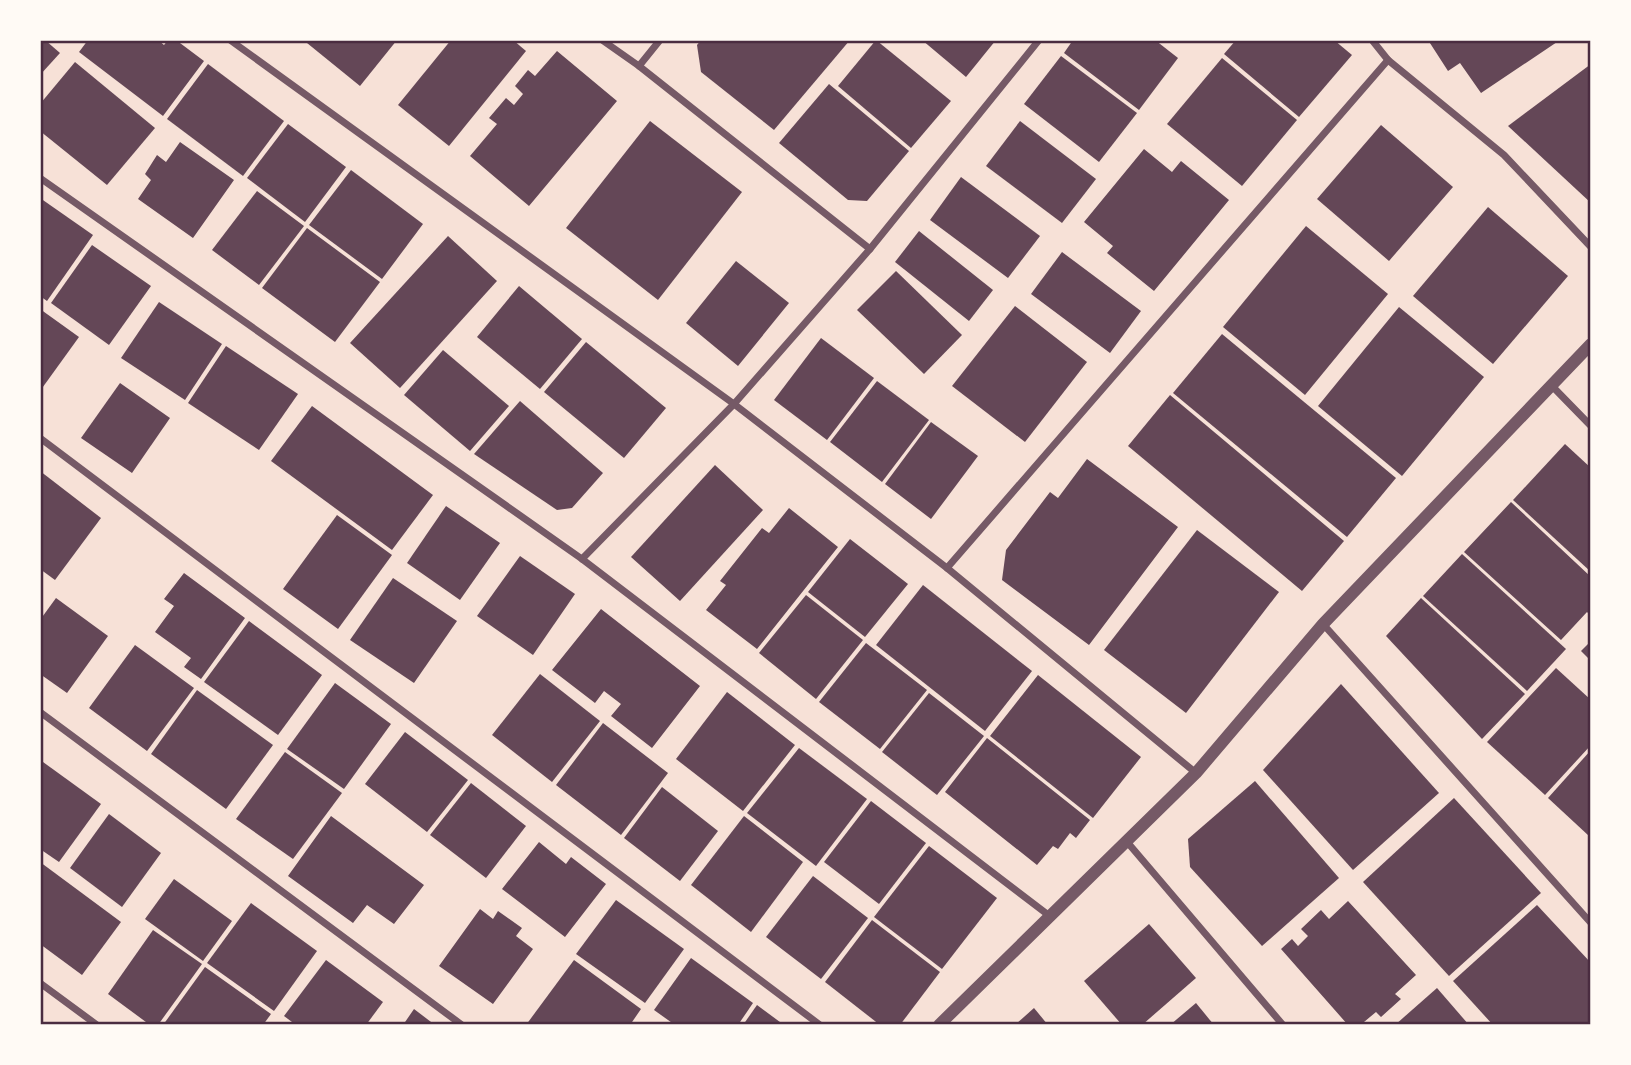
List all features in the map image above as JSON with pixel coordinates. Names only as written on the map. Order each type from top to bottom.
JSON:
[{"type":"street","points":[[230,40],[734,404],[947,568],[1196,774]]},
{"type":"street","points":[[602,40],[639,66],[870,249]]},
{"type":"street","points":[[639,66],[660,40]]},
{"type":"street","points":[[582,559],[734,404],[870,249],[1039,40]]},
{"type":"street","points":[[1371,40],[1388,60],[1504,155],[1591,247]]},
{"type":"street","points":[[947,568],[1388,60]]},
{"type":"street","points":[[40,178],[582,559],[1051,916]]},
{"type":"street","points":[[939,1025],[1196,774],[1323,624],[1553,387],[1591,344]]},
{"type":"street","points":[[1553,387],[1591,426]]},
{"type":"street","points":[[40,438],[820,1025]]},
{"type":"street","points":[[1323,624],[1591,923]]},
{"type":"street","points":[[40,712],[462,1025]]},
{"type":"street","points":[[1128,843],[1283,1025]]},
{"type":"street","points":[[40,983],[97,1025]]},
{"type":"building","points":[[40,40],[45,40],[60,53],[40,75]]},
{"type":"building","points":[[88,40],[158,40],[164,45],[168,40],[176,40],[204,61],[163,116],[79,52]]},
{"type":"building","points":[[310,40],[397,40],[360,86],[307,43]]},
{"type":"building","points":[[451,40],[513,40],[526,51],[449,146],[398,105]]},
{"type":"building","points":[[701,40],[850,40],[774,130],[701,72],[697,45]]},
{"type":"building","points":[[876,40],[951,101],[911,148],[838,86]]},
{"type":"building","points":[[922,40],[996,40],[966,77]]},
{"type":"building","points":[[1073,40],[1155,40],[1178,58],[1139,110],[1064,53]]},
{"type":"building","points":[[1236,40],[1334,40],[1352,55],[1299,117],[1224,54]]},
{"type":"building","points":[[1428,40],[1560,40],[1481,93],[1460,63],[1448,71]]},
{"type":"building","points":[[557,51],[617,101],[529,206],[470,156],[497,124],[489,118],[506,98],[514,105],[523,94],[515,86],[528,70],[535,76]]},
{"type":"building","points":[[1061,56],[1137,113],[1099,162],[1024,104]]},
{"type":"building","points":[[1222,58],[1297,120],[1242,186],[1167,124]]},
{"type":"building","points":[[75,62],[155,128],[107,185],[40,131],[40,104]]},
{"type":"building","points":[[208,64],[284,121],[243,176],[167,119]]},
{"type":"building","points":[[1591,64],[1591,203],[1508,126]]},
{"type":"building","points":[[829,84],[909,151],[867,201],[848,200],[779,143]]},
{"type":"building","points":[[650,121],[742,192],[658,300],[566,228]]},
{"type":"building","points":[[1020,121],[1096,179],[1062,223],[986,166]]},
{"type":"building","points":[[288,124],[346,167],[305,222],[247,178]]},
{"type":"building","points":[[1381,125],[1453,187],[1389,261],[1317,199]]},
{"type":"building","points":[[180,142],[234,180],[193,238],[138,199],[151,180],[145,174],[157,155],[166,162]]},
{"type":"building","points":[[1144,149],[1172,172],[1181,161],[1229,200],[1154,291],[1107,253],[1113,246],[1084,222]]},
{"type":"building","points":[[351,170],[423,224],[382,279],[309,225]]},
{"type":"building","points":[[961,177],[1040,236],[1008,278],[930,220]]},
{"type":"building","points":[[257,191],[304,226],[259,285],[212,250]]},
{"type":"building","points":[[40,198],[93,235],[47,301],[40,296]]},
{"type":"building","points":[[1488,207],[1568,276],[1493,364],[1413,296]]},
{"type":"building","points":[[1306,226],[1388,294],[1305,395],[1223,327]]},
{"type":"building","points":[[307,228],[380,282],[335,342],[262,288]]},
{"type":"building","points":[[919,231],[993,290],[969,321],[895,262]]},
{"type":"building","points":[[448,236],[497,281],[400,388],[350,343]]},
{"type":"building","points":[[92,245],[151,286],[109,345],[51,303]]},
{"type":"building","points":[[1062,252],[1141,311],[1110,353],[1031,294]]},
{"type":"building","points":[[736,261],[789,303],[738,366],[686,323]]},
{"type":"building","points":[[896,271],[962,335],[924,374],[857,310]]},
{"type":"building","points":[[519,286],[582,339],[540,389],[477,337]]},
{"type":"building","points":[[159,302],[222,344],[185,400],[121,358]]},
{"type":"building","points":[[1015,306],[1087,362],[1025,442],[952,386]]},
{"type":"building","points":[[1399,307],[1484,377],[1402,476],[1318,406]]},
{"type":"building","points":[[40,309],[79,337],[40,391]]},
{"type":"building","points":[[1222,334],[1396,478],[1347,537],[1173,393]]},
{"type":"building","points":[[821,338],[874,378],[827,440],[774,400]]},
{"type":"building","points":[[586,342],[666,408],[624,458],[544,392]]},
{"type":"building","points":[[226,346],[298,394],[259,450],[188,403]]},
{"type":"building","points":[[443,350],[509,406],[470,451],[404,395]]},
{"type":"building","points":[[877,381],[929,420],[882,482],[830,442]]},
{"type":"building","points":[[120,383],[170,418],[132,473],[81,438]]},
{"type":"building","points":[[1170,395],[1344,541],[1302,591],[1128,446]]},
{"type":"building","points":[[520,401],[603,473],[572,508],[557,510],[474,454]]},
{"type":"building","points":[[312,406],[433,495],[392,550],[271,461]]},
{"type":"building","points":[[931,422],[978,456],[931,519],[885,484]]},
{"type":"building","points":[[1565,444],[1591,468],[1591,572],[1513,500]]},
{"type":"building","points":[[1087,459],[1178,527],[1089,645],[1002,580],[1006,550],[1050,492],[1058,498]]},
{"type":"building","points":[[715,465],[763,510],[680,601],[631,557]]},
{"type":"building","points":[[40,471],[101,518],[55,580],[40,569]]},
{"type":"building","points":[[1511,502],[1591,577],[1591,616],[1587,612],[1561,640],[1464,552]]},
{"type":"building","points":[[446,506],[500,543],[460,600],[407,563]]},
{"type":"building","points":[[789,508],[838,547],[757,649],[706,610],[726,585],[720,581],[762,528],[769,533]]},
{"type":"building","points":[[337,515],[392,555],[338,629],[283,589]]},
{"type":"building","points":[[1197,530],[1279,592],[1186,713],[1104,650]]},
{"type":"building","points":[[850,539],[908,584],[865,637],[808,592]]},
{"type":"building","points":[[1462,554],[1566,649],[1527,691],[1423,596]]},
{"type":"building","points":[[520,556],[575,594],[533,655],[477,616]]},
{"type":"building","points":[[184,573],[245,618],[201,679],[184,667],[191,658],[155,632],[174,606],[164,599]]},
{"type":"building","points":[[393,578],[457,621],[414,683],[350,640]]},
{"type":"building","points":[[923,585],[1032,671],[985,731],[876,645]]},
{"type":"building","points":[[806,595],[863,640],[816,699],[759,653]]},
{"type":"building","points":[[56,598],[108,636],[67,693],[40,674],[40,620]]},
{"type":"building","points":[[1421,598],[1525,694],[1482,739],[1386,636]]},
{"type":"building","points":[[601,609],[700,686],[652,748],[611,716],[621,704],[604,691],[595,703],[552,670]]},
{"type":"building","points":[[249,621],[322,675],[278,735],[204,682]]},
{"type":"building","points":[[1591,641],[1591,661],[1581,651]]},
{"type":"building","points":[[866,643],[927,690],[880,749],[819,702]]},
{"type":"building","points":[[135,645],[194,688],[147,751],[89,708]]},
{"type":"building","points":[[1556,668],[1591,700],[1591,745],[1545,795],[1487,742]]},
{"type":"building","points":[[540,674],[600,721],[552,782],[492,735]]},
{"type":"building","points":[[1038,675],[1141,757],[1093,818],[990,736]]},
{"type":"building","points":[[335,683],[391,724],[344,789],[287,749]]},
{"type":"building","points":[[1341,684],[1439,793],[1353,870],[1263,770]]},
{"type":"building","points":[[197,690],[273,745],[226,809],[151,754]]},
{"type":"building","points":[[727,692],[795,745],[743,811],[676,759]]},
{"type":"building","points":[[929,693],[984,736],[937,795],[882,752]]},
{"type":"building","points":[[603,723],[668,773],[621,835],[556,785]]},
{"type":"building","points":[[405,732],[468,780],[427,832],[365,784]]},
{"type":"building","points":[[987,738],[1090,820],[1076,838],[1070,833],[1058,849],[1053,846],[1037,865],[945,792]]},
{"type":"building","points":[[799,748],[867,799],[816,866],[747,813]]},
{"type":"building","points":[[1591,750],[1591,834],[1589,836],[1548,798]]},
{"type":"building","points":[[285,752],[342,793],[293,859],[236,819]]},
{"type":"building","points":[[43,762],[101,804],[59,862],[40,849]]},
{"type":"building","points":[[1255,781],[1339,878],[1262,946],[1190,867],[1188,839]]},
{"type":"building","points":[[471,783],[526,826],[486,878],[430,835]]},
{"type":"building","points":[[662,787],[718,831],[680,881],[624,838]]},
{"type":"building","points":[[1454,798],[1541,893],[1449,976],[1363,882]]},
{"type":"building","points":[[871,801],[926,843],[879,904],[824,862]]},
{"type":"building","points":[[109,814],[161,853],[122,907],[70,868]]},
{"type":"building","points":[[331,816],[424,885],[394,924],[367,905],[353,923],[288,876]]},
{"type":"building","points":[[744,816],[803,862],[751,932],[691,885]]},
{"type":"building","points":[[539,842],[566,864],[571,857],[606,884],[565,937],[502,889]]},
{"type":"building","points":[[929,846],[997,898],[942,969],[874,917]]},
{"type":"building","points":[[40,862],[121,922],[82,975],[40,944]]},
{"type":"building","points":[[813,876],[868,918],[821,979],[766,937]]},
{"type":"building","points":[[174,879],[232,921],[203,961],[145,919]]},
{"type":"building","points":[[616,900],[684,949],[645,1003],[576,954]]},
{"type":"building","points":[[1348,901],[1416,975],[1395,994],[1401,999],[1381,1017],[1376,1012],[1364,1022],[1367,1025],[1348,1025],[1281,949],[1292,939],[1298,946],[1308,936],[1301,929],[1321,910],[1329,919]]},
{"type":"building","points":[[251,903],[317,951],[274,1011],[207,963]]},
{"type":"building","points":[[1537,905],[1591,963],[1591,1019],[1585,1025],[1493,1025],[1453,981]]},
{"type":"building","points":[[480,909],[493,919],[498,911],[522,928],[516,936],[533,949],[493,1004],[439,966]]},
{"type":"building","points":[[872,920],[940,972],[900,1025],[880,1025],[825,982]]},
{"type":"building","points":[[1149,924],[1196,978],[1142,1025],[1122,1025],[1084,981]]},
{"type":"building","points":[[153,930],[202,964],[158,1025],[150,1025],[108,994]]},
{"type":"building","points":[[691,958],[753,1003],[738,1025],[675,1025],[654,1010]]},
{"type":"building","points":[[326,960],[383,1002],[366,1025],[296,1025],[284,1016]]},
{"type":"building","points":[[574,960],[641,1009],[630,1025],[526,1025]]},
{"type":"building","points":[[205,967],[271,1014],[263,1025],[163,1025]]},
{"type":"building","points":[[1437,988],[1469,1025],[1395,1025]]},
{"type":"building","points":[[1196,1003],[1214,1025],[1170,1025]]},
{"type":"building","points":[[757,1005],[784,1025],[743,1025]]},
{"type":"building","points":[[1034,1008],[1048,1025],[1015,1025]]},
{"type":"building","points":[[414,1009],[435,1025],[403,1025]]}]
